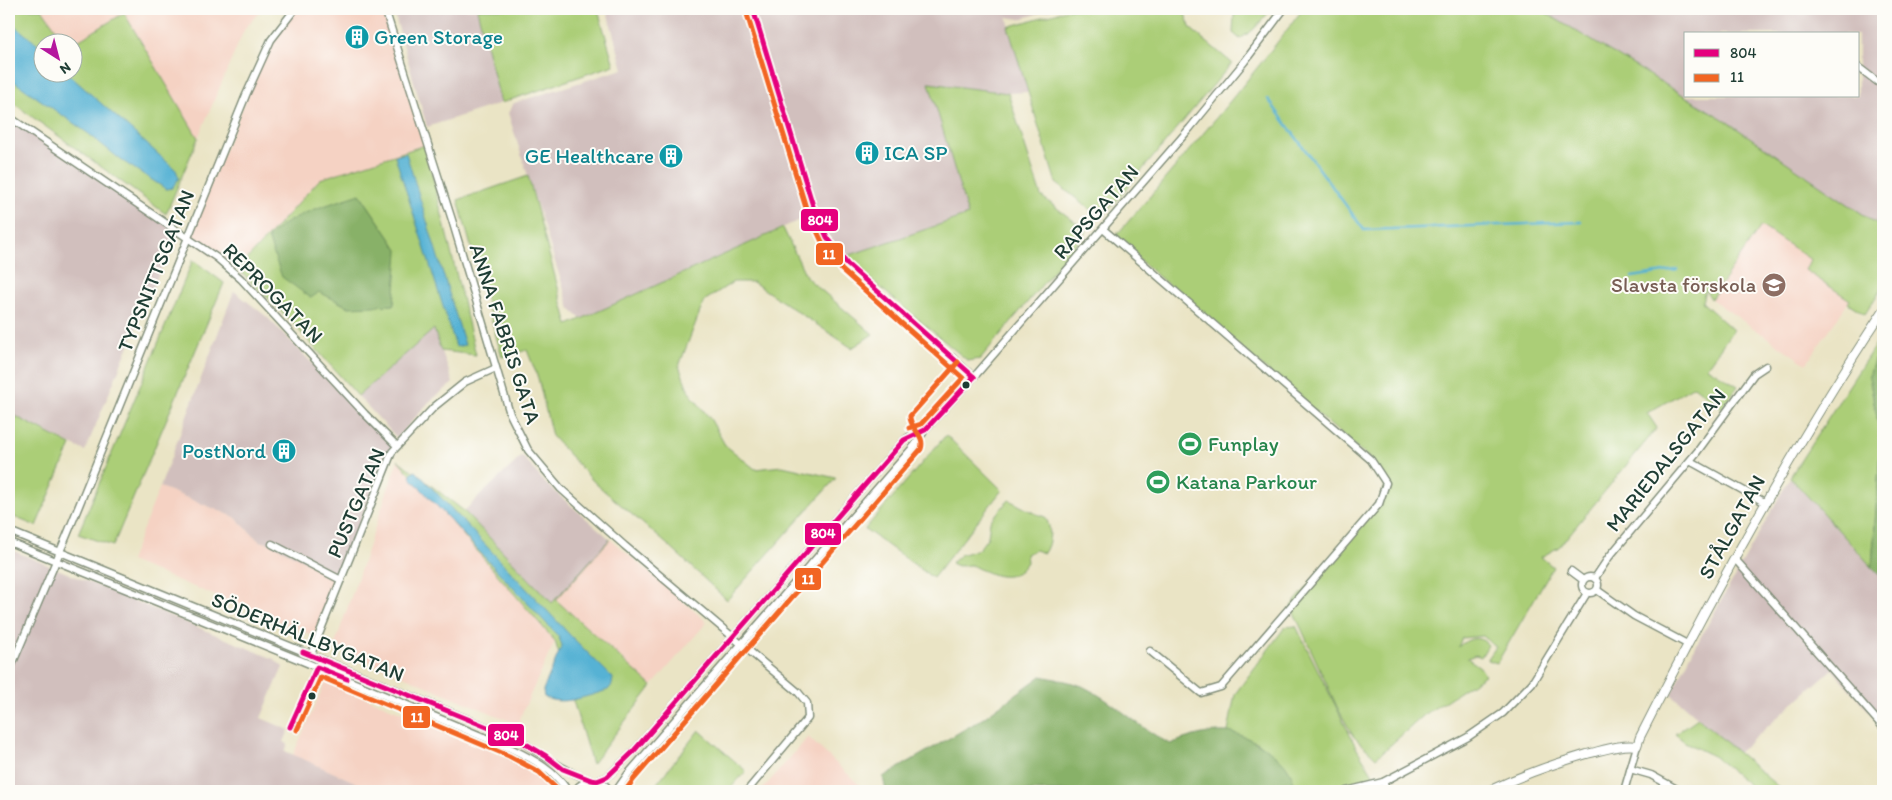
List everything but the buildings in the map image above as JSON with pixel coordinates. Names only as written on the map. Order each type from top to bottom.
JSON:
[{"type":"street","name":"TYPSNITTSGATAN","points":[[9,672],[56,562],[225,144],[271,40],[295,9]]},
{"type":"street","name":"ANNA FABRIS GATA","points":[[385,9],[452,220],[510,414],[528,450],[561,489],[625,546],[742,643],[798,692],[807,703],[808,718],[746,791]]},
{"type":"street","name":"RAPSGATAN","points":[[616,791],[628,774],[915,445],[925,430],[974,377],[1195,122],[1284,9]]},
{"type":"street","points":[[1860,69],[1883,86]]},
{"type":"street","name":"REPROGATAN","points":[[9,117],[188,237],[241,279],[365,414],[397,446]]},
{"type":"street","points":[[1102,229],[1372,460],[1386,483],[1379,504],[1221,687],[1201,693],[1150,651]]},
{"type":"street","name":"STÅLGATAN","points":[[1624,791],[1640,737],[1687,644],[1798,447],[1883,311]]},
{"type":"street","points":[[952,357],[974,377]]},
{"type":"street","name":"MARIEDALSGATAN","points":[[1595,578],[1609,557],[1690,461],[1754,374],[1766,366]]},
{"type":"street","name":"PUSTGATAN","points":[[307,663],[392,452],[434,408],[465,382],[496,368]]},
{"type":"street","name":"RAPSGATAN","points":[[575,791],[582,784],[607,777],[632,754],[904,440],[925,430]]},
{"type":"street","points":[[1690,461],[1766,503]]},
{"type":"street","name":"SÖDERHÄLLBYGATAN","points":[[9,531],[519,740],[546,756],[562,769],[606,786],[610,791]]},
{"type":"street","name":"SÖDERHÄLLBYGATAN","points":[[9,542],[307,663],[512,749],[556,776],[568,791]]},
{"type":"street","points":[[272,544],[341,580]]},
{"type":"street","points":[[1735,559],[1883,726]]},
{"type":"street","points":[[1571,571],[1583,580]]},
{"type":"street","points":[[1583,580],[1590,577],[1595,578],[1598,583],[1597,590]]},
{"type":"street","points":[[1583,580],[1582,588],[1587,593],[1593,593],[1597,590]]},
{"type":"street","points":[[1597,590],[1634,616],[1687,644]]},
{"type":"street","points":[[1346,791],[1383,782],[1468,737],[1503,713],[1532,683],[1587,593]]},
{"type":"street","points":[[1488,791],[1548,766],[1625,745],[1637,746]]},
{"type":"street","points":[[1630,769],[1651,775],[1669,788],[1680,791]]},
{"type":"street","points":[[1383,782],[1387,791]]},
{"type":"shaded area","points":[[42,9],[262,9],[245,28],[198,138],[124,13],[82,39],[82,32],[58,32]]},
{"type":"shaded area","points":[[295,9],[385,9],[425,145],[320,179],[233,273],[188,237],[271,40]]},
{"type":"shaded area","points":[[393,9],[477,9],[501,103],[427,127]]},
{"type":"shaded area","points":[[614,9],[1054,9],[1020,19],[1007,17],[1028,92],[1008,93],[929,83],[968,215],[844,257],[804,218],[581,319],[570,309],[508,113],[514,103],[623,69],[607,11]]},
{"type":"shaded area","points":[[1539,9],[1883,9],[1883,228],[1723,119],[1688,98],[1860,98],[1860,32],[1684,32],[1684,96]]},
{"type":"shaded area","points":[[9,117],[177,230],[85,451],[9,413]]},
{"type":"shaded area","name":"Slavsta förskola","points":[[1761,226],[1811,260],[1805,270],[1850,300],[1806,364],[1711,299]]},
{"type":"shaded area","points":[[234,291],[267,317],[392,445],[337,578],[272,544],[259,541],[235,517],[160,487]]},
{"type":"shaded area","points":[[434,329],[453,383],[429,402],[397,438],[358,396]]},
{"type":"shaded area","points":[[522,456],[546,484],[610,539],[552,604],[464,511]]},
{"type":"shaded area","points":[[398,460],[555,641],[517,724],[334,647]]},
{"type":"shaded area","points":[[1791,476],[1790,478],[1883,579],[1883,727],[1832,669],[1738,753],[1671,694],[1694,649]]},
{"type":"shaded area","points":[[160,487],[235,517],[259,541],[272,544],[337,578],[314,636],[130,561]]},
{"type":"shaded area","points":[[610,539],[707,622],[652,686],[555,600]]},
{"type":"shaded area","points":[[9,549],[274,659],[283,667],[261,718],[289,730],[284,742],[288,744],[285,751],[375,791],[9,791],[9,670],[12,662],[9,661]]},
{"type":"shaded area","points":[[325,683],[331,683],[521,763],[551,783],[559,791],[375,791],[293,755]]},
{"type":"shaded area","points":[[808,737],[866,791],[761,791]]},
{"type":"green space","points":[[9,9],[42,9],[58,32],[32,32],[32,82],[82,82],[82,39],[124,13],[198,138],[166,214],[9,100]]},
{"type":"green space","points":[[477,9],[600,9],[598,10],[614,65],[501,103]]},
{"type":"green space","points":[[1069,9],[1183,9],[1191,29],[1232,63],[1102,218],[1056,183],[1008,27]]},
{"type":"green space","points":[[1236,9],[1272,9],[1253,30],[1240,39],[1233,33]]},
{"type":"green space","points":[[1303,9],[1539,9],[1684,96],[1684,98],[1688,98],[1723,119],[1883,228],[1883,286],[1865,314],[1848,303],[1850,300],[1805,270],[1811,260],[1761,226],[1711,299],[1705,289],[1702,302],[1733,330],[1707,367],[1738,386],[1722,408],[1694,386],[1647,413],[1657,428],[1559,547],[1541,557],[1553,567],[1497,663],[1487,660],[1496,647],[1483,636],[1462,638],[1458,647],[1473,639],[1481,640],[1488,645],[1481,657],[1476,655],[1467,658],[1480,667],[1485,675],[1424,715],[1376,758],[1354,737],[1338,709],[1291,606],[1379,504],[1386,483],[1371,460],[1114,238],[1257,68]]},
{"type":"green space","points":[[929,83],[1008,93],[1041,196],[1087,231],[980,359],[968,361],[844,257],[968,215]]},
{"type":"green space","points":[[425,145],[476,355],[441,351],[434,329],[358,396],[289,319],[238,269],[320,179]],"holes":[[[360,194],[398,250],[348,307],[319,291]]]},
{"type":"green space","points":[[528,176],[568,325],[783,228],[807,278],[873,334],[852,348],[753,282],[733,282],[704,301],[679,366],[689,392],[711,420],[725,445],[755,469],[782,466],[836,478],[727,600],[668,545],[595,483],[552,436],[538,378],[527,350],[502,357],[458,200]]},
{"type":"green space","points":[[360,194],[398,250],[394,305],[349,307],[319,292],[311,298],[282,277],[268,238],[277,229],[299,216]]},
{"type":"green space","points":[[193,260],[224,283],[113,546],[78,534]]},
{"type":"green space","points":[[1883,333],[1869,377],[1881,437],[1872,567],[1790,477]]},
{"type":"green space","points":[[1883,335],[1883,579],[1872,567],[1881,437],[1869,377],[1881,336]]},
{"type":"green space","points":[[9,413],[71,445],[36,526],[9,515]]},
{"type":"green space","points":[[946,435],[1002,490],[933,578],[865,529]]},
{"type":"green space","points":[[398,460],[464,511],[552,603],[610,539],[556,600],[652,686],[592,764],[555,641]]},
{"type":"green space","points":[[1009,500],[1045,517],[1049,525],[1050,535],[1044,553],[1035,550],[1026,554],[1027,562],[1022,568],[1007,576],[995,575],[971,565],[958,566],[951,563],[960,555],[979,549],[988,537],[990,521]]},
{"type":"green space","points":[[1296,626],[1357,749],[1375,778],[1326,791],[1294,791],[1294,782],[1259,743],[1228,732],[1235,694],[1285,627]]},
{"type":"green space","points":[[1041,676],[1077,684],[1094,692],[1170,744],[1212,732],[1234,733],[1252,740],[1270,751],[1284,763],[1292,777],[1294,791],[886,791],[883,777],[982,719]]},
{"type":"green space","points":[[1698,718],[1783,791],[1756,791],[1715,757],[1685,742],[1675,734]]},
{"type":"green space","points":[[699,730],[746,771],[728,791],[651,791]]},
{"type":"water","points":[[9,21],[32,40],[32,82],[77,82],[176,170],[179,178],[172,188],[166,189],[121,160],[89,134],[9,78]]},
{"type":"water","points":[[406,153],[465,345],[456,347],[395,156]]},
{"type":"water","points":[[416,471],[569,634],[613,678],[612,685],[608,690],[585,697],[559,701],[544,697],[543,690],[562,645],[558,636],[410,477]]},
{"type":"waterway","points":[[1268,99],[1364,230],[1581,222]]},
{"type":"waterway","points":[[1632,277],[1677,270]]},
{"type":"transit line","name":"804","points":[[753,9],[813,206],[827,237],[847,264],[974,377]]},
{"type":"transit line","name":"11","points":[[746,11],[806,208],[825,248],[842,270],[963,378],[921,424],[909,428]]},
{"type":"transit line","name":"11","points":[[625,791],[921,449],[921,440],[910,420],[910,416],[958,362]]},
{"type":"transit line","name":"804","points":[[303,652],[519,740],[563,769],[591,780],[597,781],[607,777],[632,753],[904,440],[925,430],[974,377]]},
{"type":"transit line","name":"804","points":[[290,727],[317,667],[347,679]]},
{"type":"transit line","name":"11","points":[[297,730],[321,677],[509,756],[539,772],[559,791]]},
{"type":"place","name":"Green Storage","points":[[357,37]]},
{"type":"place","name":"ICA SP","points":[[867,153]]},
{"type":"place","name":"GE Healthcare","points":[[671,156]]},
{"type":"place","name":"Slavsta förskola","points":[[1774,285]]},
{"type":"place","name":"Funplay","points":[[1190,444]]},
{"type":"place","name":"PostNord","points":[[284,451]]},
{"type":"place","name":"Katana Parkour","points":[[1158,482]]}]
